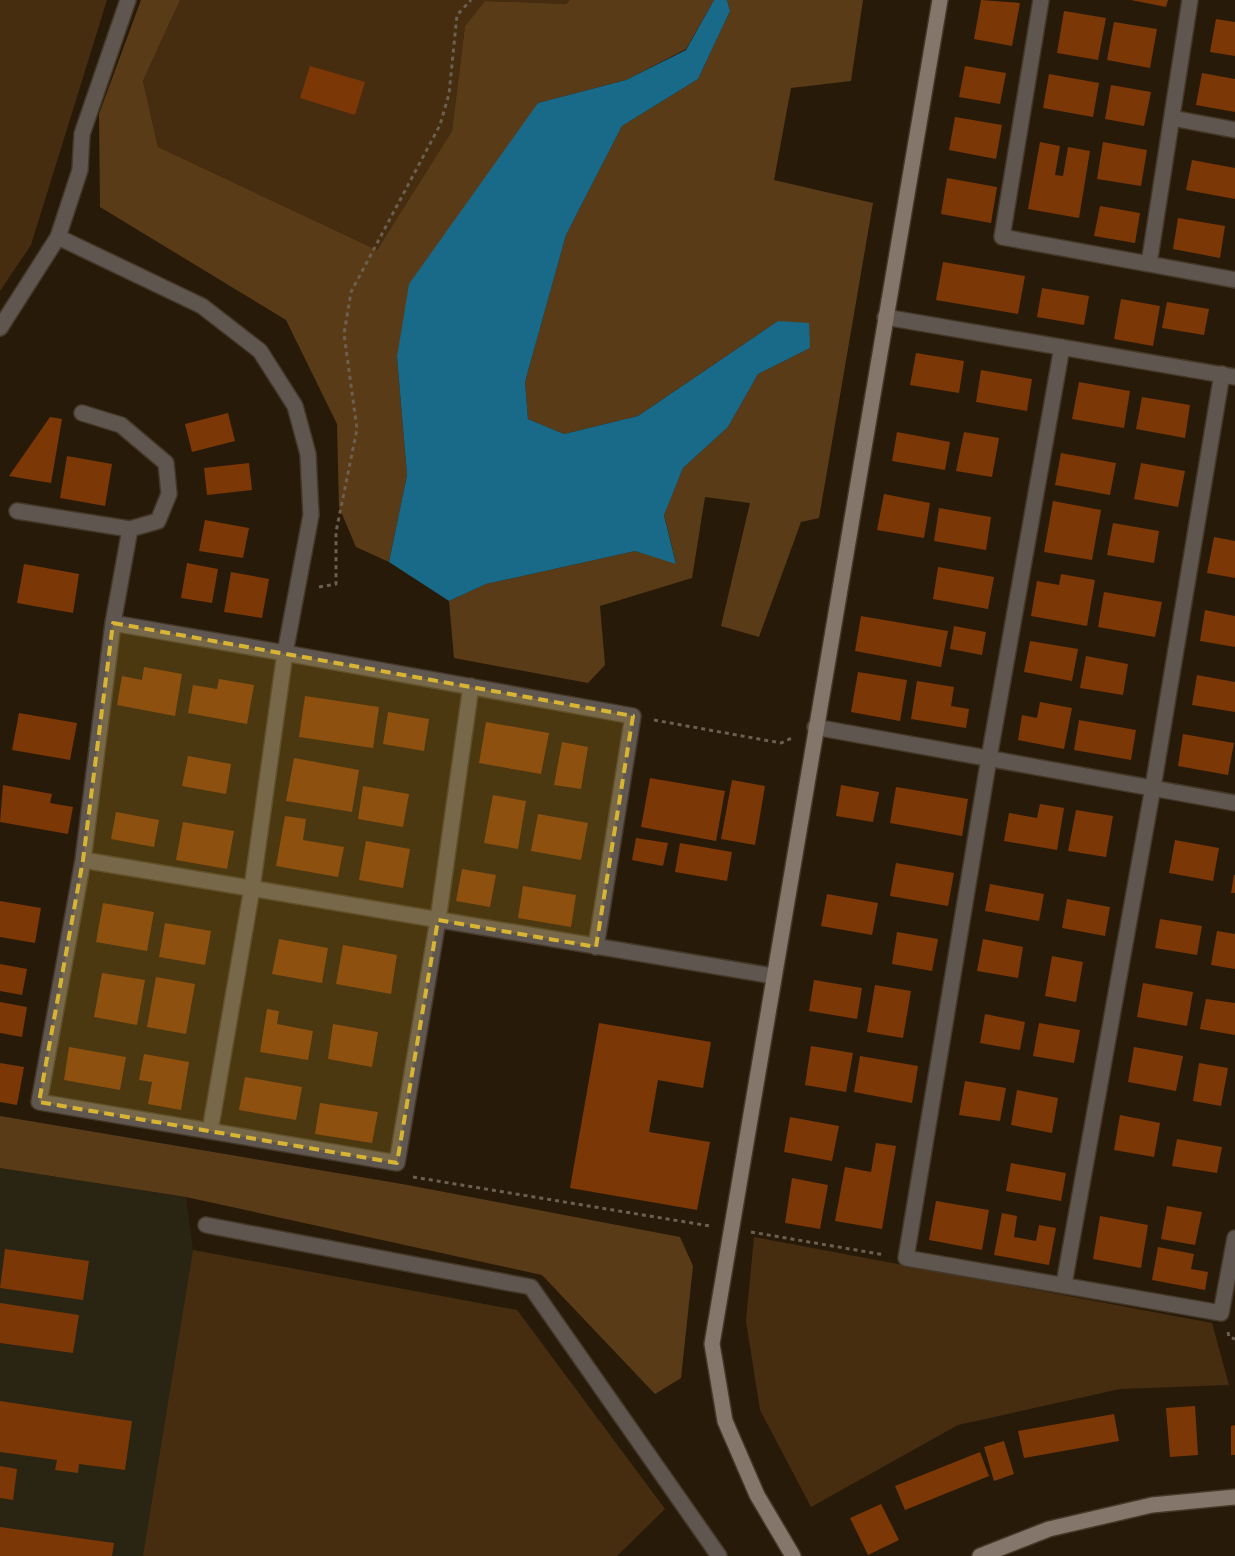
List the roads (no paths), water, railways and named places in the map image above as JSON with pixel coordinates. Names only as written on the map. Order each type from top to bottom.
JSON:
[{"type":"street","points":[[0,328],[58,237],[80,170],[82,134],[128,0]]},
{"type":"street","points":[[793,1556],[757,1495],[725,1421],[712,1344],[815,727],[940,0]]},
{"type":"street","points":[[1042,0],[1002,237],[1235,280]]},
{"type":"street","points":[[1149,264],[1190,0]]},
{"type":"street","points":[[1172,118],[1235,130]]},
{"type":"street","points":[[58,237],[202,306],[260,352],[295,406],[308,454],[311,515],[285,652],[252,888],[210,1131]]},
{"type":"street","points":[[885,317],[1228,376],[1152,787],[1064,1284]]},
{"type":"street","points":[[1062,347],[989,758],[906,1258],[1064,1284],[1221,1313],[1235,1238]]},
{"type":"street","points":[[17,511],[130,529],[158,521],[170,494],[166,463],[120,425],[82,413]]},
{"type":"street","points":[[130,529],[113,623],[84,860],[39,1102],[397,1163],[438,920],[471,686]]},
{"type":"street","points":[[113,623],[285,652],[633,716],[596,947]]},
{"type":"street","points":[[815,727],[1235,802]]},
{"type":"street","points":[[84,860],[773,976]]},
{"type":"street","points":[[206,1225],[531,1287],[719,1556]]},
{"type":"street","points":[[980,1556],[1049,1529],[1152,1504],[1235,1497]]},
{"type":"water","points":[[714,0],[727,0],[730,11],[698,79],[622,126],[566,235],[525,382],[528,419],[564,434],[638,416],[778,321],[809,323],[810,348],[758,374],[728,427],[683,468],[664,515],[676,564],[635,551],[486,584],[449,601],[389,562],[407,475],[397,357],[409,284],[538,103],[626,80],[686,50]]}]
